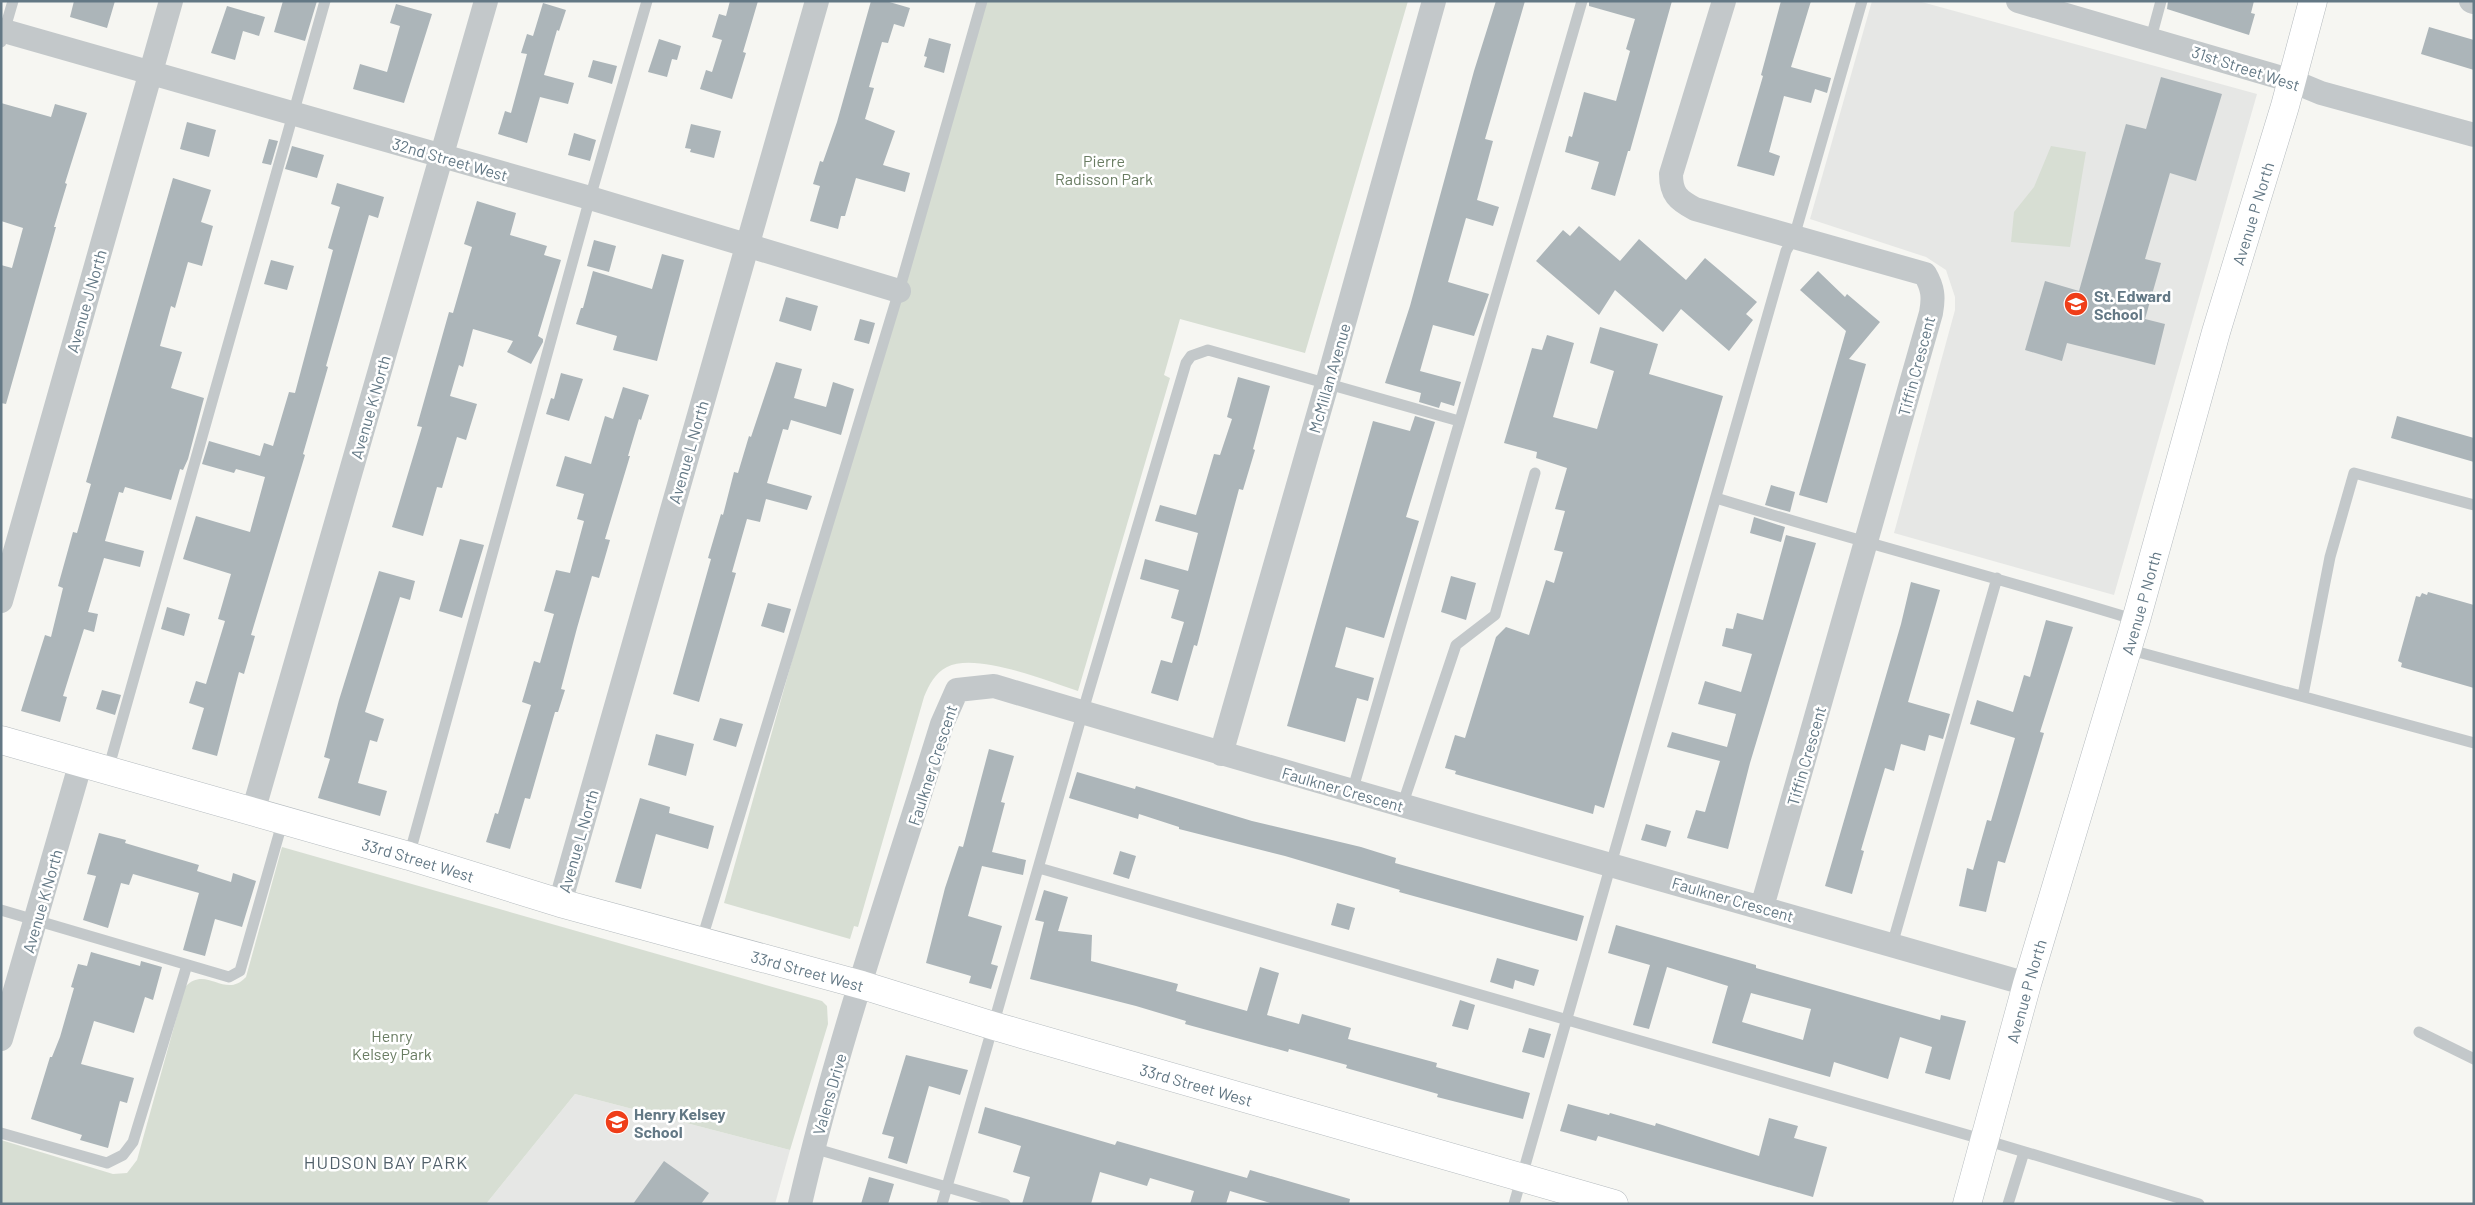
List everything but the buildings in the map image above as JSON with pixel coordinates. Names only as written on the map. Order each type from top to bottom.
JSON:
[{"type":"main road","name":"Avenue P North","points":[[1967,1204],[2027,984],[2136,620],[2216,332],[2292,81],[2313,1]]},
{"type":"main road","name":"33rd Street West","points":[[1,740],[409,856],[560,903],[862,985],[994,1026],[1522,1176],[1614,1204]]},
{"type":"street","name":"Avenue J North","points":[[1,602],[171,1]]},
{"type":"street","name":"Avenue K North","points":[[253,812],[486,1]]},
{"type":"street","name":"Avenue L North","points":[[560,903],[817,1]]},
{"type":"street","name":"McMillan Avenue","points":[[1221,754],[1434,1]]},
{"type":"street","name":"Tiffin Crescent","points":[[1724,1],[1672,174],[1671,186],[1678,200],[1695,209],[1924,274],[1932,286],[1934,296],[1931,313],[1867,544],[1762,907]]},
{"type":"street","name":"31st Street West","points":[[2019,1],[2151,38],[2292,81],[2321,93],[2474,135]]},
{"type":"street","name":"32nd Street West","points":[[2,34],[150,72],[441,157],[590,198],[899,290]]},
{"type":"street","name":"Faulkner Crescent","points":[[862,985],[942,724],[957,690],[994,686],[1352,792],[1612,864],[2027,984]]},
{"type":"street","name":"Avenue K North","points":[[1,1039],[81,762]]},
{"type":"street","name":"Valens Drive","points":[[800,1204],[813,1148],[862,985]]},
{"type":"lane","points":[[2,34],[13,1]]},
{"type":"lane","points":[[108,770],[292,114],[326,1]]},
{"type":"lane","points":[[409,856],[590,198],[648,1]]},
{"type":"lane","points":[[701,942],[899,290],[982,1]]},
{"type":"lane","points":[[1352,792],[1582,1]]},
{"type":"lane","points":[[1514,1204],[1786,250],[1794,237],[1862,1]]},
{"type":"lane","points":[[2151,38],[2161,1]]},
{"type":"lane","points":[[942,1204],[1082,712],[1186,363],[1191,356],[1208,350],[1459,422]]},
{"type":"lane","points":[[1402,806],[1456,645],[1495,615],[1535,473]]},
{"type":"lane","points":[[2304,695],[2330,557],[2354,473],[2474,505]]},
{"type":"lane","points":[[1716,498],[1867,544],[1997,578],[2136,620]]},
{"type":"lane","points":[[1892,945],[1997,578]]},
{"type":"lane","points":[[2127,649],[2304,695],[2474,743]]},
{"type":"lane","points":[[1,910],[229,977],[240,971],[282,820]]},
{"type":"lane","points":[[1039,868],[1985,1140],[2197,1203]]},
{"type":"lane","points":[[1,1133],[107,1163],[124,1155],[133,1142],[187,965]]},
{"type":"lane","points":[[2419,1032],[2474,1060]]},
{"type":"lane","points":[[813,1148],[1005,1204]]},
{"type":"lane","points":[[2008,1204],[2024,1152]]},
{"type":"shaded area","name":"St. Edward School","points":[[1872,1],[1918,1],[2257,94],[2114,595],[1894,533],[1955,310],[1955,297],[1946,270],[1926,257],[1810,219]]},
{"type":"shaded area","name":"Henry Kelsey School","points":[[575,1094],[790,1150],[775,1204],[486,1204]]},
{"type":"green space","name":"Pierre Radisson Park","points":[[977,1],[1408,1],[1305,353],[1180,319],[1164,375],[1170,378],[1078,691],[1031,675],[993,665],[975,663],[960,663],[947,667],[936,676],[924,697],[858,927],[854,926],[850,939],[724,903]]},
{"type":"green space","points":[[2051,146],[2086,152],[2070,247],[2011,242],[2014,212],[2034,187]]},
{"type":"green space","name":"Henry Kelsey Park","points":[[282,847],[822,1001],[827,1006],[828,1024],[790,1150],[575,1094],[486,1204],[1,1204],[1,1140],[113,1174],[127,1173],[137,1160],[185,987],[193,981],[200,979],[231,985],[238,983],[246,977]]},
{"type":"place","name":"St. Edward School","points":[[2076,304]]},
{"type":"place","name":"Henry Kelsey School","points":[[617,1122]]},
{"type":"district","name":"HUDSON BAY PARK","points":[[386,1162]]}]
